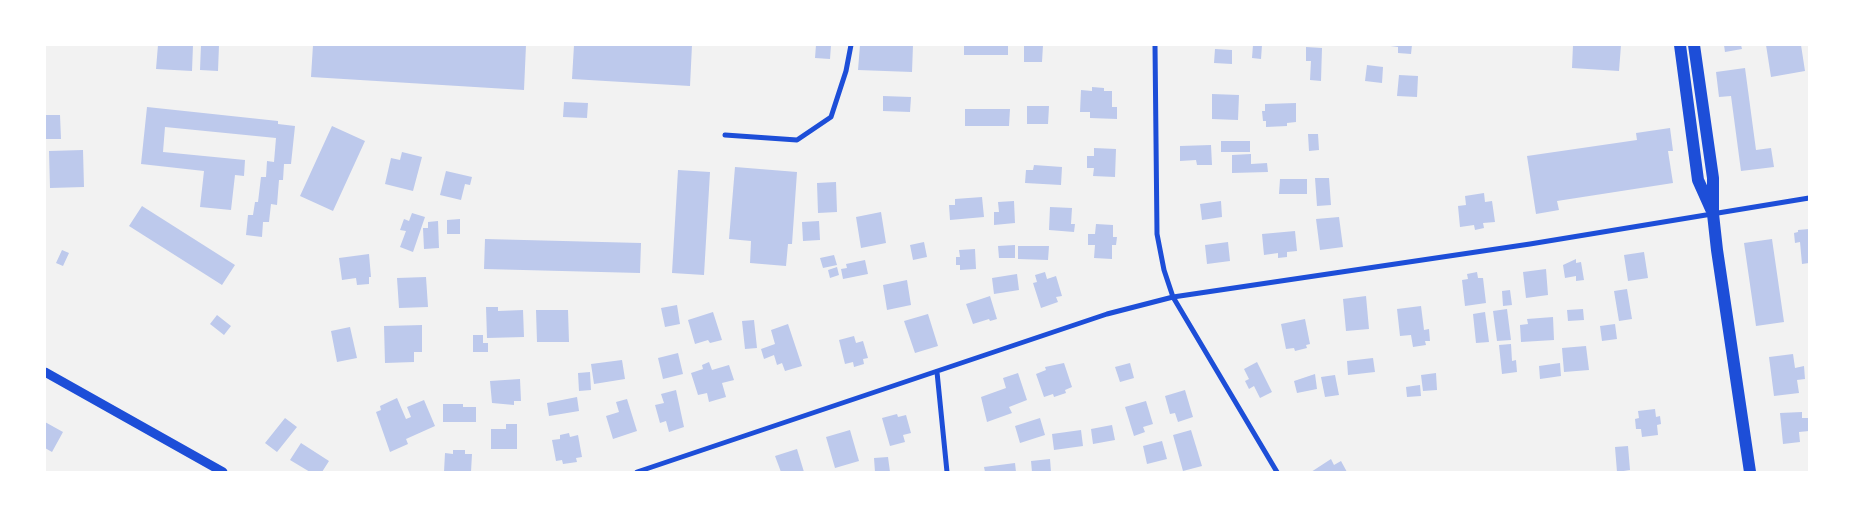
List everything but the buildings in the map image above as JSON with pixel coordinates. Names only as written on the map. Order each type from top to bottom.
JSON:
[{"type":"main road","points":[[1680,45],[1698,180],[1713,214]]},
{"type":"main road","points":[[1694,45],[1713,178],[1713,214],[1750,472]]},
{"type":"street","points":[[725,135],[797,140],[831,117],[846,71],[851,45]]},
{"type":"street","points":[[1156,45],[1157,234],[1164,270],[1173,297],[1277,472]]},
{"type":"street","points":[[637,472],[1108,314],[1173,297],[1530,244],[1809,198]]},
{"type":"street","points":[[45,372],[223,472]]},
{"type":"street","points":[[937,372],[947,472]]}]
